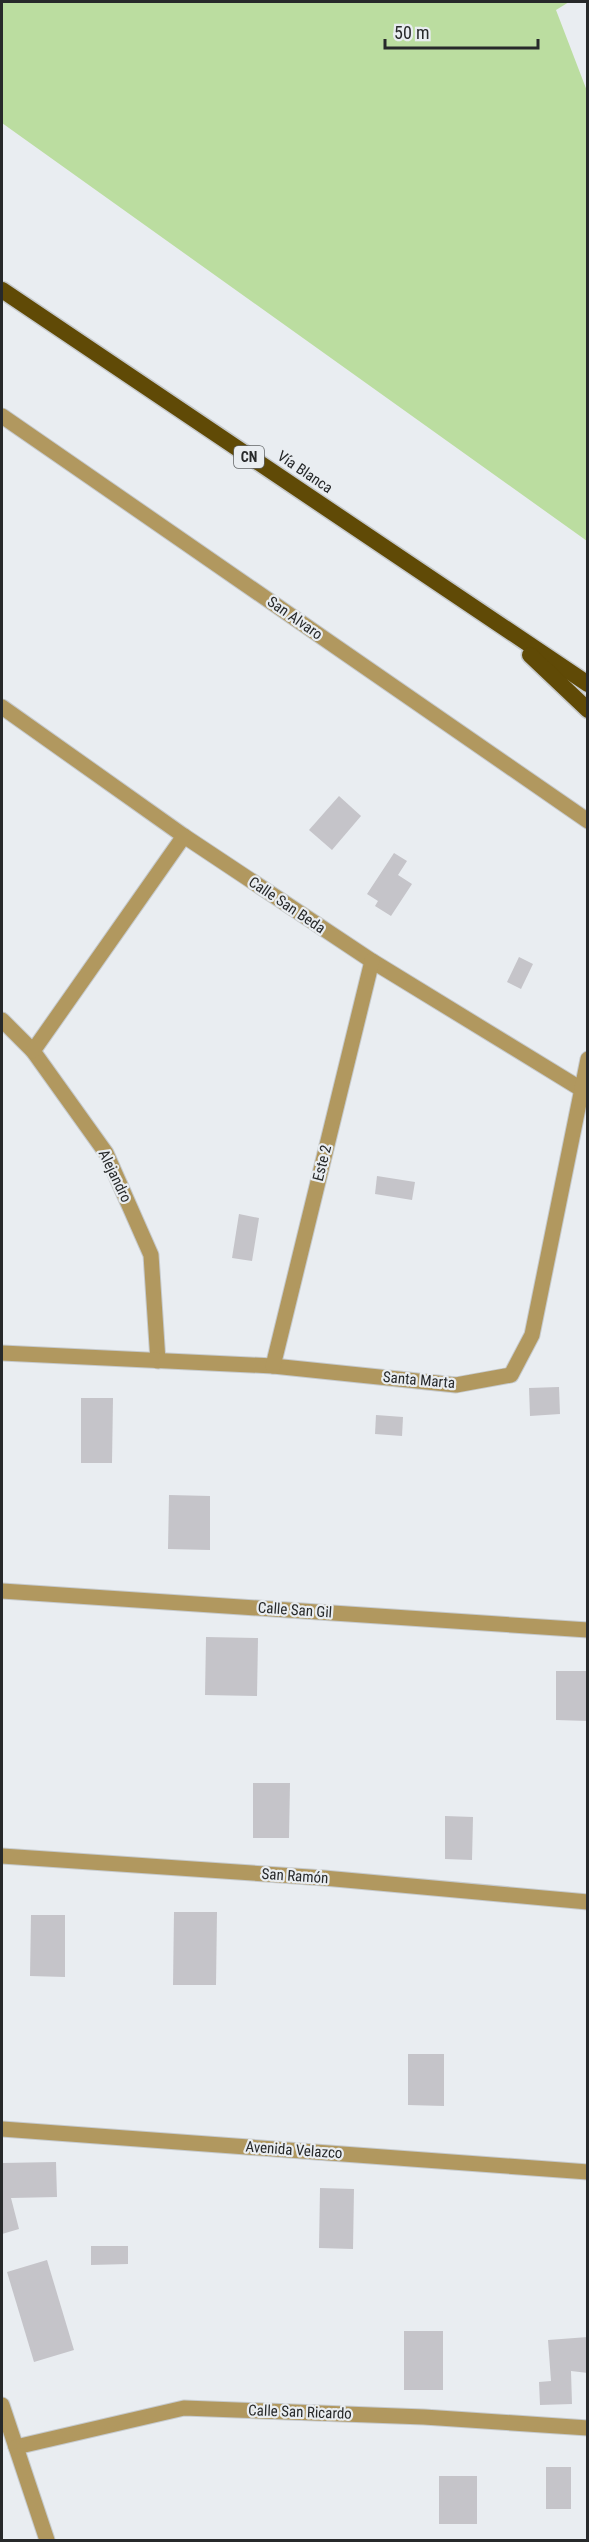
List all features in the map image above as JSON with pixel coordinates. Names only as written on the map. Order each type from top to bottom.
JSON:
[{"type":"highway","name":"Vía Blanca","points":[[2,290],[588,684]]},
{"type":"highway","name":"CN","points":[[497,624],[588,710]]},
{"type":"street","name":"San Alvaro","points":[[2,416],[588,821]]},
{"type":"street","name":"Calle San Beda","points":[[2,707],[184,836],[372,961],[581,1089]]},
{"type":"street","points":[[33,1051],[184,836]]},
{"type":"street","name":"Este 2","points":[[273,1366],[372,961]]},
{"type":"street","name":"Alejandro","points":[[2,1020],[33,1051],[106,1153],[152,1254],[158,1361]]},
{"type":"street","name":"Santa Marta","points":[[2,1353],[273,1366],[456,1385],[511,1375],[532,1335],[588,1059]]},
{"type":"street","name":"Calle San Gil","points":[[2,1591],[588,1630]]},
{"type":"street","name":"San Ramón","points":[[2,1856],[324,1878],[588,1902]]},
{"type":"street","name":"Avenida Velazco","points":[[2,2129],[588,2172]]},
{"type":"street","points":[[2,2404],[47,2541]]},
{"type":"street","name":"Calle San Ricardo","points":[[16,2447],[184,2409],[424,2417],[588,2428]]},
{"type":"green space","points":[[2,2],[569,2],[556,10],[587,91],[587,541],[2,123]]},
{"type":"building","points":[[339,796],[361,816],[332,850],[309,830]]},
{"type":"building","points":[[394,853],[407,861],[398,875],[412,884],[391,916],[375,906],[378,901],[367,894]]},
{"type":"building","points":[[519,957],[533,964],[521,989],[507,982]]},
{"type":"building","points":[[377,1176],[415,1182],[412,1200],[375,1194]]},
{"type":"building","points":[[239,1214],[259,1218],[252,1261],[232,1258]]},
{"type":"building","points":[[559,1387],[560,1414],[530,1416],[529,1388]]},
{"type":"building","points":[[81,1398],[113,1398],[112,1463],[81,1463]]},
{"type":"building","points":[[376,1415],[403,1417],[402,1436],[375,1434]]},
{"type":"building","points":[[169,1495],[210,1496],[210,1550],[168,1549]]},
{"type":"building","points":[[206,1637],[258,1638],[257,1696],[205,1695]]},
{"type":"building","points":[[556,1671],[588,1671],[588,1721],[556,1720]]},
{"type":"building","points":[[253,1783],[290,1783],[289,1838],[253,1838]]},
{"type":"building","points":[[445,1816],[473,1817],[472,1860],[445,1859]]},
{"type":"building","points":[[174,1912],[217,1912],[216,1985],[173,1985]]},
{"type":"building","points":[[31,1915],[65,1915],[65,1977],[30,1976]]},
{"type":"building","points":[[408,2054],[444,2054],[444,2106],[408,2105]]},
{"type":"building","points":[[56,2162],[57,2197],[11,2198],[19,2229],[2,2234],[2,2163]]},
{"type":"building","points":[[320,2188],[354,2189],[353,2249],[319,2248]]},
{"type":"building","points":[[91,2246],[128,2246],[128,2264],[91,2265]]},
{"type":"building","points":[[47,2260],[74,2350],[34,2362],[7,2272]]},
{"type":"building","points":[[404,2331],[443,2331],[443,2390],[404,2390]]},
{"type":"building","points":[[588,2337],[588,2373],[571,2371],[572,2404],[540,2405],[539,2382],[551,2381],[548,2340]]},
{"type":"building","points":[[546,2467],[571,2467],[571,2509],[546,2509]]},
{"type":"building","points":[[439,2476],[477,2476],[477,2524],[439,2524]]}]
